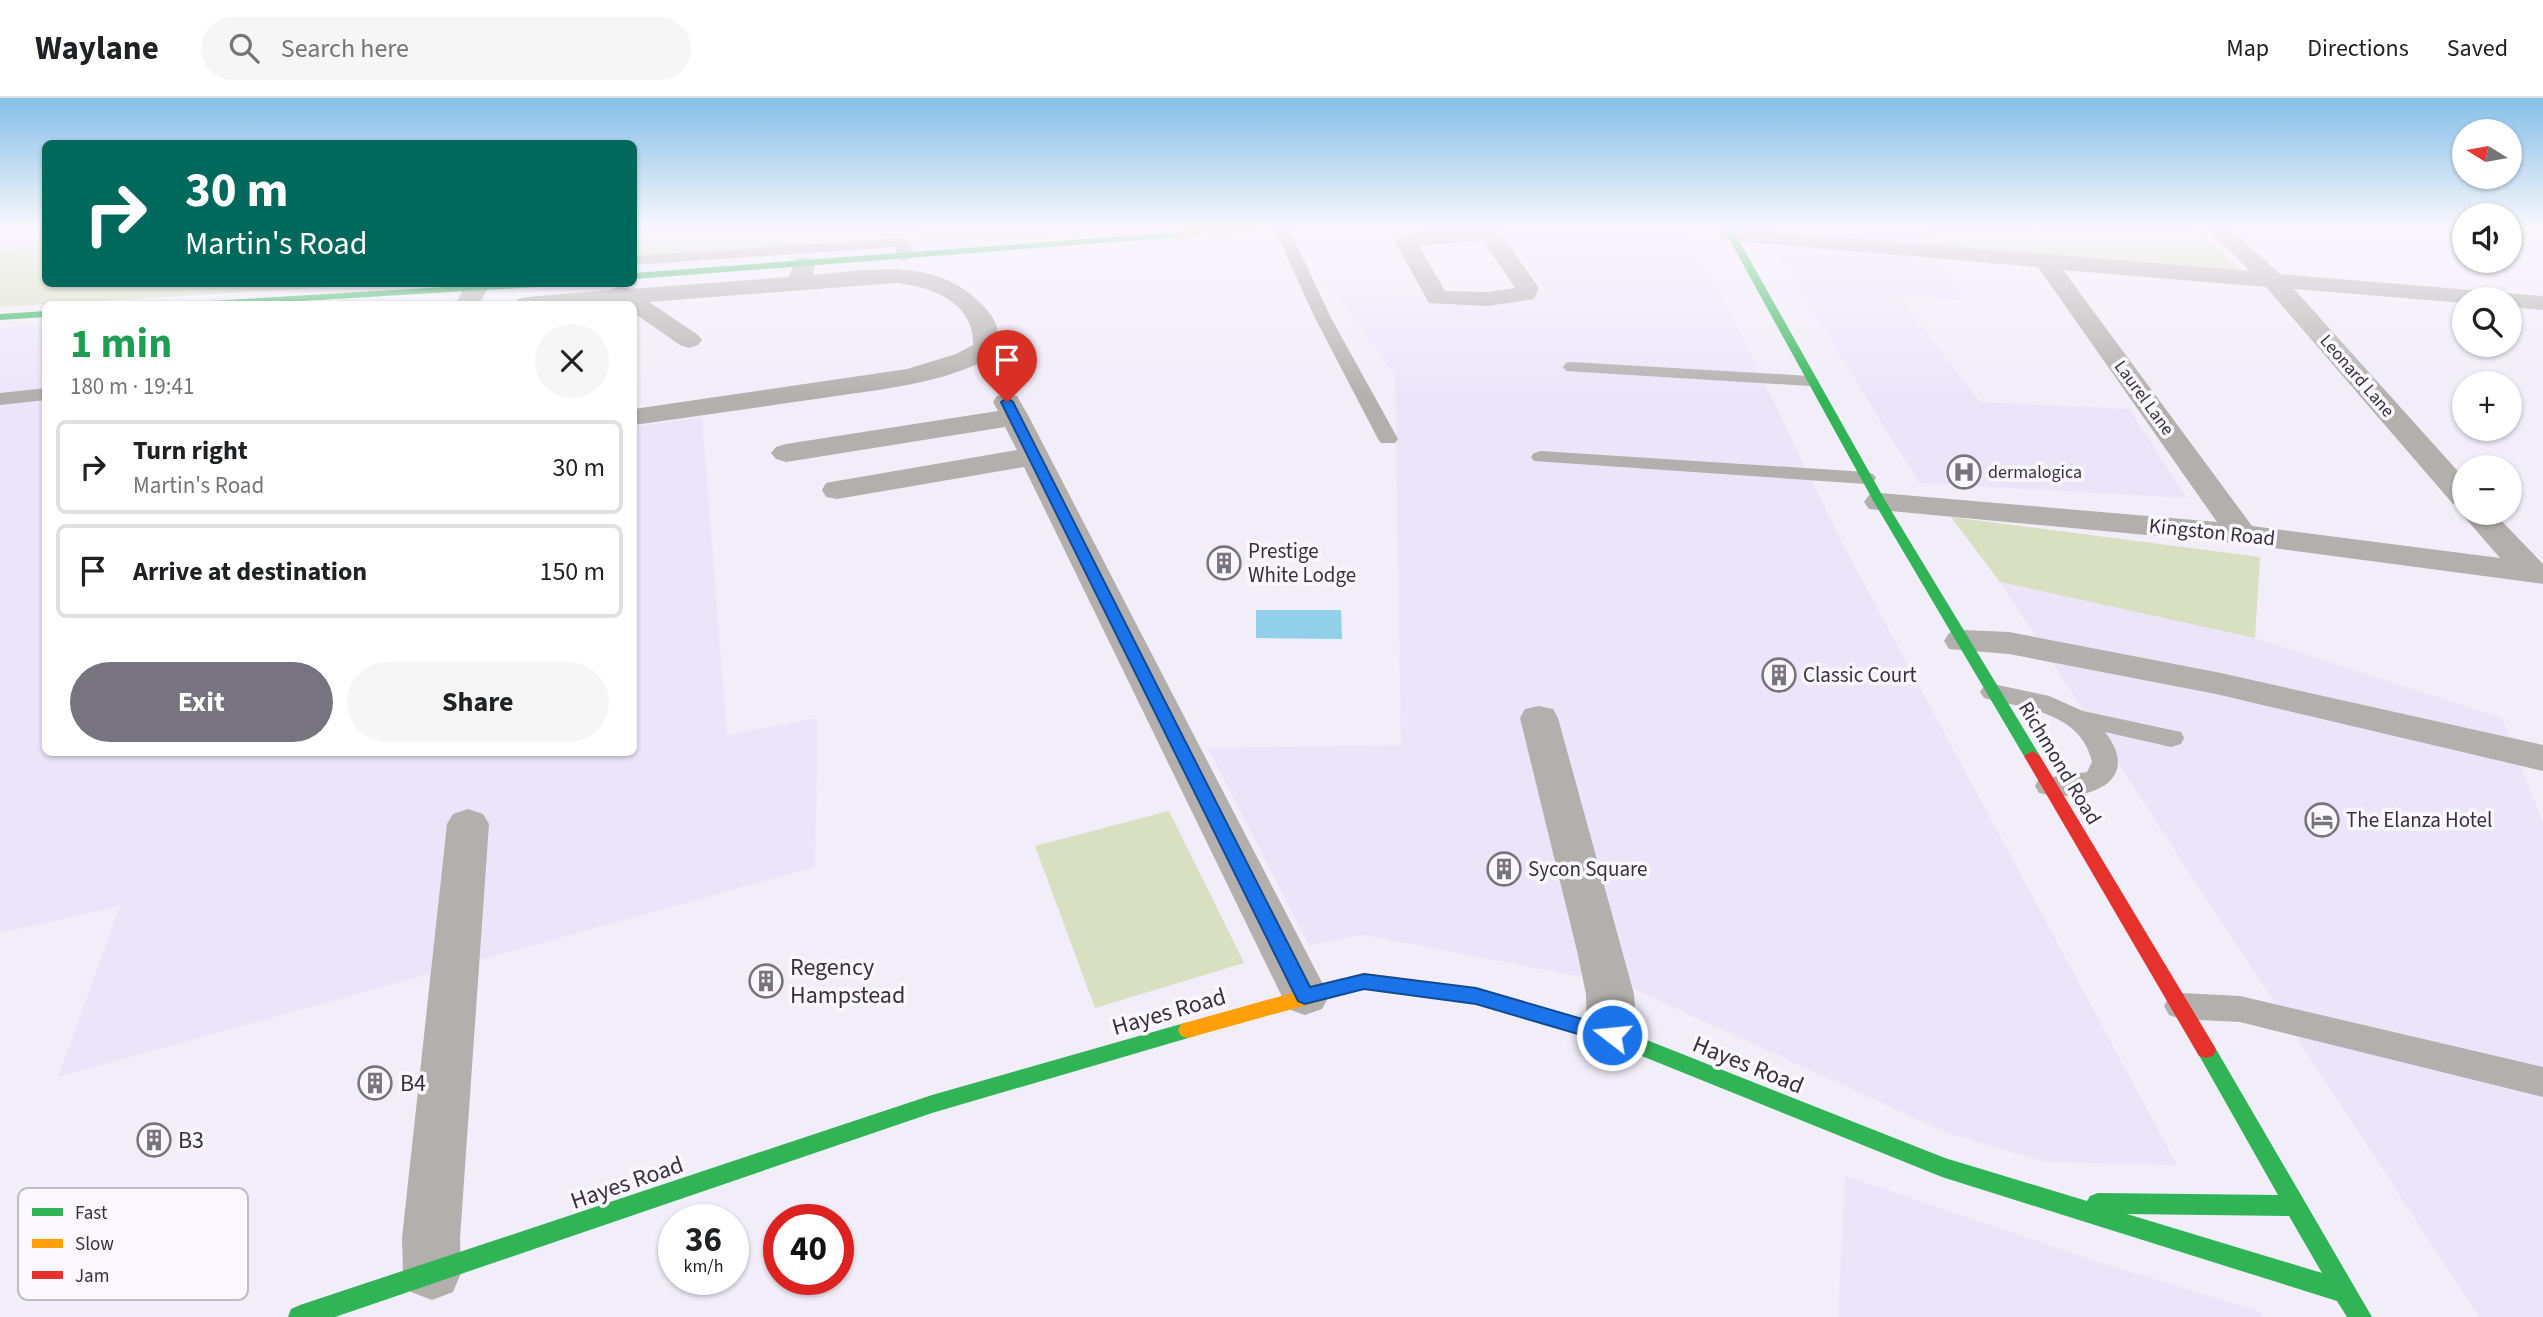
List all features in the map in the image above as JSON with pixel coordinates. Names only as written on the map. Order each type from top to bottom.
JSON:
[{"type":"street","points":[[637,418],[911,377],[965,360],[986,348],[987,334],[980,314],[949,288],[939,285]]},
{"type":"street","points":[[1430,285],[1437,298],[1487,299],[1526,294],[1525,285]]},
{"type":"street","name":"Richmond Road","points":[[1758,285],[1873,490],[2181,1006],[2360,1317]]},
{"type":"street","name":"Laurel Lane","points":[[2062,285],[2242,534]]},
{"type":"street","name":"Leonard Lane","points":[[2277,285],[2452,484]]},
{"type":"street","points":[[2339,285],[2452,295]]},
{"type":"street","points":[[308,301],[472,296],[520,287]]},
{"type":"street","points":[[542,301],[613,287]]},
{"type":"street","points":[[625,287],[689,340]]},
{"type":"street","points":[[2522,301],[2543,303]]},
{"type":"street","points":[[0,317],[42,314]]},
{"type":"street","points":[[786,453],[1011,410],[1305,996]]},
{"type":"street","points":[[837,490],[1035,456]]},
{"type":"street","name":"Kingston Road","points":[[1873,490],[2242,534],[2536,573]]},
{"type":"street","points":[[2489,525],[2536,573]]},
{"type":"street","points":[[1962,641],[2009,643],[2216,683],[2543,758]]},
{"type":"street","points":[[1539,718],[1601,951],[1610,994],[1612,1035]]},
{"type":"street","points":[[432,1273],[431,1238],[468,824]]},
{"type":"street","name":"Hayes Road","points":[[300,1317],[932,1104],[1364,981],[1476,996],[1612,1035],[1942,1167],[2346,1292]]},
{"type":"street","name":"Hayes Road","points":[[2051,1202],[2296,1206]]},
{"type":"lane","points":[[1308,285],[1388,439]]},
{"type":"lane","points":[[1572,367],[1810,381]]},
{"type":"lane","points":[[0,399],[42,394]]},
{"type":"lane","points":[[1541,457],[1873,490]]},
{"type":"lane","points":[[1993,692],[2048,704],[2077,718],[2171,737]]},
{"type":"lane","points":[[2049,786],[2087,782],[2096,779],[2105,771],[2106,762],[2102,748],[2091,730],[2077,718]]},
{"type":"lane","points":[[2181,1006],[2240,1009],[2543,1082]]},
{"type":"shaded area","points":[[1540,285],[1716,285],[1840,539],[2177,1165],[2046,1162],[1947,1133],[1625,985],[1363,935],[1309,945],[1208,748],[1401,745],[1395,377],[1341,298],[1546,292]]},
{"type":"shaded area","points":[[1797,285],[1957,285],[1964,300],[1899,296],[1980,402],[2129,409],[2187,498],[1919,483]]},
{"type":"shaded area","points":[[42,325],[42,756],[637,756],[637,427],[702,417],[727,735],[818,718],[815,867],[58,1077],[120,906],[0,933],[0,328]]},
{"type":"shaded area","points":[[2000,582],[2255,638],[2502,718],[2543,823],[2543,1317],[2479,1317]]},
{"type":"shaded area","points":[[1845,1176],[2099,1262],[2258,1311],[2262,1317],[1838,1317]]},
{"type":"green space","points":[[0,285],[328,287],[98,301],[42,301],[42,304],[0,307]]},
{"type":"green space","points":[[1951,517],[2260,557],[2255,638],[2000,582]]},
{"type":"green space","points":[[1169,811],[1244,963],[1095,1008],[1035,846]]},
{"type":"water","points":[[1256,610],[1341,610],[1342,639],[1256,638]]},
{"type":"traffic: fast","points":[[1759,285],[1880,502],[2032,756]]},
{"type":"traffic: fast","points":[[258,301],[487,287]]},
{"type":"traffic: fast","points":[[0,317],[42,314]]},
{"type":"traffic: fast","points":[[1476,996],[1612,1035],[1942,1167],[2346,1292]]},
{"type":"traffic: fast","points":[[300,1317],[932,1104],[1188,1030]]},
{"type":"traffic: fast","points":[[2206,1050],[2360,1317]]},
{"type":"traffic: fast","points":[[2098,1203],[2296,1206]]},
{"type":"traffic: slow","points":[[1188,1030],[1364,981],[1476,996]]},
{"type":"traffic: jam","points":[[2032,756],[2206,1050]]},
{"type":"place","name":"dermalogica","points":[[1964,472]]},
{"type":"place","name":"Prestige White Lodge","points":[[1224,563]]},
{"type":"place","name":"Classic Court","points":[[1779,675]]},
{"type":"place","name":"The Elanza Hotel","points":[[2322,820]]},
{"type":"place","name":"Sycon Square","points":[[1504,869]]},
{"type":"place","name":"Regency Hampstead","points":[[766,981]]},
{"type":"place","name":"B4","points":[[375,1083]]},
{"type":"place","name":"B3","points":[[154,1140]]},
{"type":"route","points":[[1007,402],[1305,996],[1364,981],[1476,996],[1612,1035]]}]
